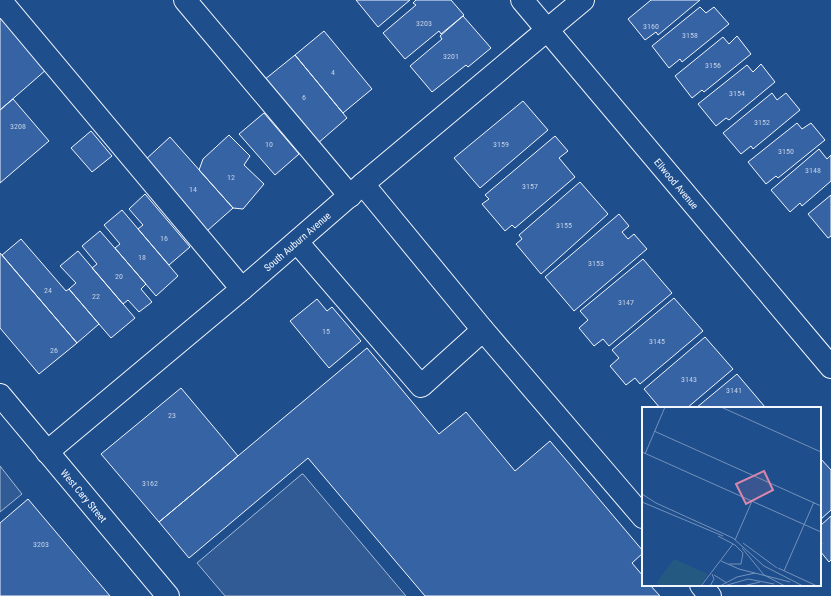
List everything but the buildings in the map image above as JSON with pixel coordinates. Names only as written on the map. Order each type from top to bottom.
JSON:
[{"type":"main road","points":[[0,0],[242,289]]},
{"type":"main road","points":[[185,0],[484,330],[642,516]]},
{"type":"main road","name":"Ellwood Avenue","points":[[522,0],[831,367]]},
{"type":"main road","name":"South Auburn Avenue","points":[[47,452],[583,0]]},
{"type":"main road","points":[[297,242],[422,386],[484,330]]},
{"type":"main road","name":"West Cary Street","points":[[2,401],[47,452],[168,596]]},
{"type":"main road","points":[[702,586],[710,596]]},
{"type":"shaded area","points":[[0,466],[22,494],[0,512]]},
{"type":"shaded area","points":[[302,474],[406,596],[225,596],[197,563]]}]
